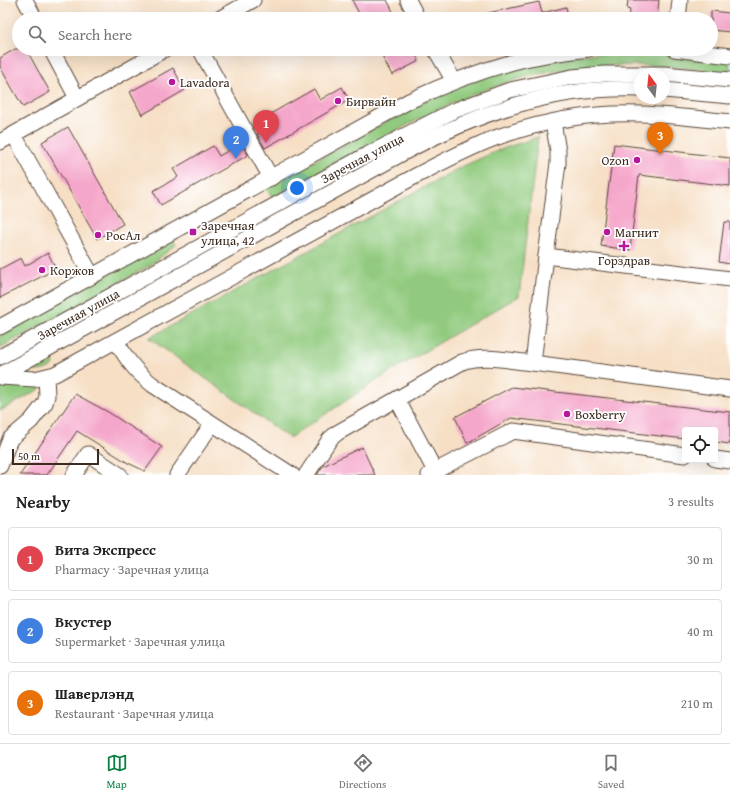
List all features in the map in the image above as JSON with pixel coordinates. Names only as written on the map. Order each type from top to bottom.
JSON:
[{"type":"street","points":[[232,12],[253,0]]},
{"type":"street","points":[[408,0],[414,12]]},
{"type":"street","points":[[679,12],[680,0]]},
{"type":"street","points":[[28,1],[32,12]]},
{"type":"street","points":[[718,54],[730,56]]},
{"type":"street","points":[[55,56],[77,98]]},
{"type":"street","points":[[0,142],[152,56]]},
{"type":"street","points":[[204,56],[271,178]]},
{"type":"street","points":[[439,56],[454,81]]},
{"type":"street","points":[[0,327],[410,101],[454,81],[514,61],[538,56]]},
{"type":"street","name":"Заречная улица","points":[[0,357],[354,162],[453,111],[510,90],[565,78],[604,74],[634,74]]},
{"type":"street","name":"Заречная улица","points":[[670,75],[730,80]]},
{"type":"street","name":"Заречная улица","points":[[0,376],[429,139],[460,125],[514,105],[542,98],[606,90],[634,89]]},
{"type":"street","points":[[670,91],[730,96]]},
{"type":"street","points":[[0,376],[35,379],[55,374],[454,156],[495,138],[524,129],[578,117],[641,114],[678,116],[730,122]]},
{"type":"street","points":[[533,363],[558,163],[558,151],[553,122]]},
{"type":"street","points":[[14,135],[92,276]]},
{"type":"street","points":[[546,256],[730,279]]},
{"type":"street","points":[[116,340],[129,362],[139,374],[153,385],[292,475]]},
{"type":"street","points":[[306,475],[330,439],[337,433],[462,362],[472,359],[482,358],[533,363],[730,389]]},
{"type":"street","points":[[0,466],[5,440],[31,421],[45,402],[47,396],[46,377]]},
{"type":"street","points":[[397,400],[434,474],[514,431],[682,455]]},
{"type":"street","points":[[177,475],[212,424]]},
{"type":"street","points":[[74,475],[88,454],[120,475]]},
{"type":"street","points":[[718,459],[730,461]]},
{"type":"green space","points":[[569,56],[700,56],[730,60],[730,73],[667,66],[619,65],[556,71],[509,82],[465,97],[438,110],[373,143],[272,198],[266,188],[413,107],[446,91],[505,70]]},
{"type":"green space","points":[[538,137],[519,296],[390,372],[289,438],[149,338],[459,168],[499,150]]},
{"type":"green space","points":[[173,239],[176,245],[149,266],[0,348],[0,334]]},
{"type":"green space","points":[[51,356],[54,364],[46,370],[29,370],[29,368]]},
{"type":"green space","points":[[39,386],[40,389],[0,411],[0,387]]},
{"type":"building","points":[[352,0],[387,0],[393,12],[358,12]]},
{"type":"building","points":[[628,0],[659,0],[658,12],[630,12],[630,10],[627,9]]},
{"type":"building","points":[[539,2],[542,12],[493,12]]},
{"type":"building","points":[[566,7],[567,12],[546,12]]},
{"type":"building","points":[[711,11],[730,13],[730,32],[718,31],[718,12]]},
{"type":"building","points":[[12,51],[12,56],[30,56],[50,92],[23,107],[0,67],[0,58]]},
{"type":"building","points":[[382,56],[416,56],[419,61],[392,75]]},
{"type":"building","points":[[173,68],[185,90],[142,115],[130,92]]},
{"type":"building","points":[[342,87],[349,100],[265,148],[257,134],[277,123],[272,113],[314,89],[320,100]]},
{"type":"building","points":[[68,127],[123,224],[97,239],[42,142]]},
{"type":"building","points":[[241,143],[248,155],[161,205],[153,191],[178,177],[173,169],[213,146],[219,156]]},
{"type":"building","points":[[614,144],[730,158],[730,186],[639,175],[630,250],[601,246]]},
{"type":"building","points":[[724,222],[730,222],[730,264],[719,262]]},
{"type":"building","points":[[48,253],[56,269],[0,298],[0,269],[21,258],[25,266]]},
{"type":"building","points":[[512,387],[730,412],[730,444],[718,442],[718,427],[682,427],[682,439],[511,418],[467,443],[455,417]]},
{"type":"building","points":[[75,394],[108,412],[162,447],[145,471],[128,463],[77,431],[47,475],[20,475]]},
{"type":"building","points":[[362,447],[375,475],[317,475],[323,466]]},
{"type":"place","name":"Lavadora","points":[[172,82]]},
{"type":"place","name":"Бирвайн","points":[[338,101]]},
{"type":"place","name":"Вита Экспресс","points":[[266,143]]},
{"type":"place","name":"Шаверлэнд","points":[[660,155]]},
{"type":"place","name":"Вкустер","points":[[236,159]]},
{"type":"place","name":"Ozon","points":[[637,160]]},
{"type":"place","name":"Заречная улица, 42","points":[[193,232]]},
{"type":"place","name":"Магнит","points":[[607,232]]},
{"type":"place","name":"РосАл","points":[[98,235]]},
{"type":"place","name":"Горздрав","points":[[624,246]]},
{"type":"place","name":"Коржов","points":[[42,270]]},
{"type":"place","name":"Boxberry","points":[[567,414]]}]
